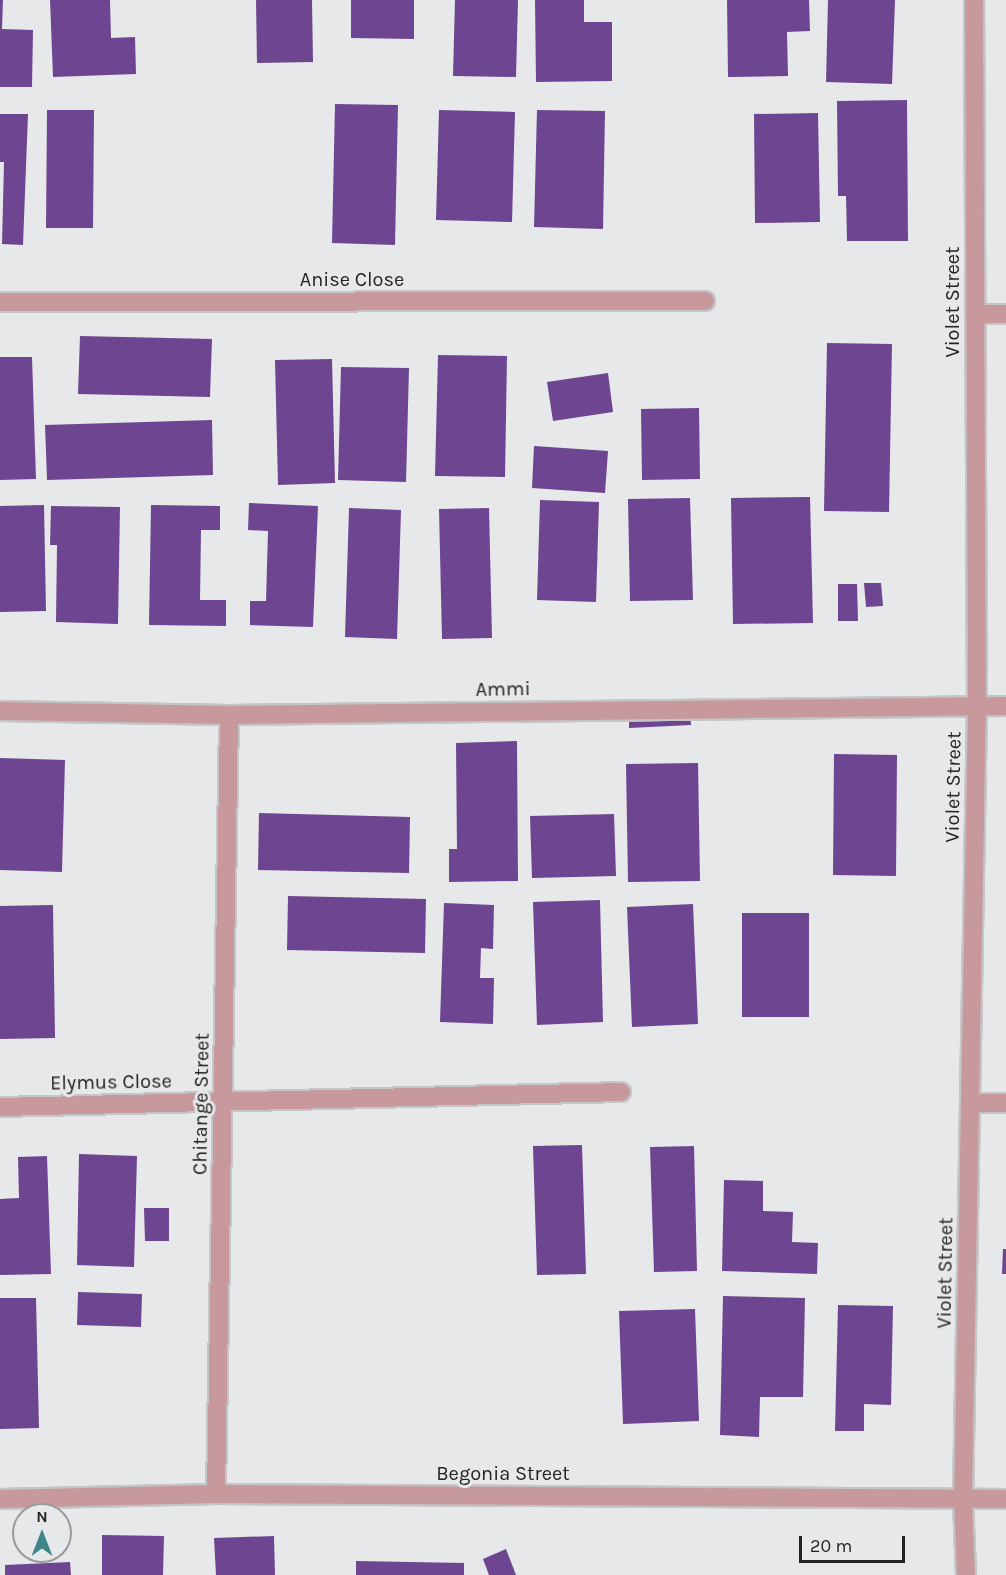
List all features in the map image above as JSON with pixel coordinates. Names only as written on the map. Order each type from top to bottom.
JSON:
[{"type":"street","name":"Violet Street","points":[[966,1575],[963,1499],[976,706],[974,0]]},
{"type":"street","name":"Anise Close","points":[[0,302],[705,301]]},
{"type":"street","points":[[975,314],[1006,314]]},
{"type":"street","name":"Ammi","points":[[0,711],[229,715],[1006,706]]},
{"type":"street","name":"Chitange Street","points":[[216,1494],[229,715]]},
{"type":"street","name":"Elymus Close","points":[[0,1107],[621,1092]]},
{"type":"street","points":[[971,1103],[1006,1103]]},
{"type":"street","name":"Begonia Street","points":[[0,1499],[216,1494],[1006,1499]]},
{"type":"building","points":[[0,0],[3,0],[2,29],[33,30],[32,87],[0,87]]},
{"type":"building","points":[[50,0],[110,0],[111,38],[135,37],[136,74],[53,77]]},
{"type":"building","points":[[256,0],[312,0],[313,62],[257,63]]},
{"type":"building","points":[[351,0],[414,0],[414,39],[351,38]]},
{"type":"building","points":[[455,0],[518,0],[516,77],[453,76]]},
{"type":"building","points":[[535,0],[584,0],[584,22],[612,22],[612,81],[536,82]]},
{"type":"building","points":[[727,0],[809,0],[810,31],[787,32],[788,76],[728,77]]},
{"type":"building","points":[[828,0],[895,0],[892,84],[826,82]]},
{"type":"building","points":[[907,100],[908,241],[847,241],[846,196],[838,196],[837,101]]},
{"type":"building","points":[[335,104],[398,105],[395,245],[332,243]]},
{"type":"building","points":[[47,110],[94,110],[93,228],[46,228]]},
{"type":"building","points":[[439,110],[515,112],[512,222],[436,220]]},
{"type":"building","points":[[537,110],[605,111],[603,229],[534,227]]},
{"type":"building","points":[[818,113],[820,222],[755,223],[754,114]]},
{"type":"building","points":[[0,114],[28,114],[23,245],[2,244],[4,162],[0,162]]},
{"type":"building","points":[[80,336],[212,339],[210,397],[78,394]]},
{"type":"building","points":[[827,343],[892,344],[889,512],[824,511]]},
{"type":"building","points":[[438,355],[507,356],[505,477],[435,476]]},
{"type":"building","points":[[0,357],[32,357],[36,479],[0,480]]},
{"type":"building","points":[[332,359],[335,483],[278,485],[275,360]]},
{"type":"building","points":[[341,367],[409,368],[406,482],[338,480]]},
{"type":"building","points":[[608,373],[613,412],[553,421],[547,382]]},
{"type":"building","points":[[699,408],[700,479],[642,480],[641,409]]},
{"type":"building","points":[[212,420],[213,475],[47,480],[45,425]]},
{"type":"building","points":[[534,446],[608,451],[605,493],[532,488]]},
{"type":"building","points":[[810,497],[813,623],[733,624],[731,498]]},
{"type":"building","points":[[690,498],[693,600],[630,601],[628,499]]},
{"type":"building","points":[[540,500],[599,502],[596,602],[537,600]]},
{"type":"building","points":[[249,503],[318,506],[313,627],[250,625],[250,601],[266,601],[268,531],[248,530]]},
{"type":"building","points":[[44,505],[46,611],[0,612],[0,506]]},
{"type":"building","points":[[151,505],[220,506],[220,530],[201,530],[200,600],[226,600],[226,626],[149,625]]},
{"type":"building","points":[[51,506],[120,507],[118,624],[56,622],[57,545],[50,545]]},
{"type":"building","points":[[349,508],[401,510],[397,639],[345,637]]},
{"type":"building","points":[[489,508],[492,638],[442,639],[439,509]]},
{"type":"building","points":[[864,583],[881,583],[883,606],[866,607]]},
{"type":"building","points":[[838,584],[857,584],[858,621],[838,621]]},
{"type":"building","points":[[690,701],[691,725],[629,728],[629,703]]},
{"type":"building","points":[[517,741],[518,881],[449,882],[449,849],[457,849],[456,743]]},
{"type":"building","points":[[834,754],[897,755],[896,876],[833,875]]},
{"type":"building","points":[[0,758],[65,760],[62,872],[0,870]]},
{"type":"building","points":[[698,763],[700,881],[628,882],[626,764]]},
{"type":"building","points":[[259,813],[410,817],[409,873],[258,870]]},
{"type":"building","points":[[614,814],[616,876],[532,878],[530,816]]},
{"type":"building","points":[[288,896],[426,899],[425,953],[287,950]]},
{"type":"building","points":[[600,900],[603,1022],[537,1025],[533,902]]},
{"type":"building","points":[[444,903],[494,905],[493,949],[481,948],[480,978],[494,978],[493,1024],[440,1022]]},
{"type":"building","points":[[693,904],[698,1024],[632,1027],[627,907]]},
{"type":"building","points":[[53,905],[55,1038],[0,1039],[0,906]]},
{"type":"building","points":[[742,913],[809,913],[809,1017],[742,1017]]},
{"type":"building","points":[[582,1145],[586,1274],[537,1275],[533,1146]]},
{"type":"building","points":[[694,1146],[697,1271],[654,1272],[650,1147]]},
{"type":"building","points":[[79,1154],[137,1156],[134,1267],[77,1265]]},
{"type":"building","points":[[47,1156],[51,1274],[0,1275],[0,1199],[19,1198],[18,1157]]},
{"type":"building","points":[[724,1180],[763,1181],[763,1211],[793,1212],[792,1242],[818,1243],[817,1274],[722,1271]]},
{"type":"building","points":[[144,1208],[169,1208],[169,1241],[145,1241]]},
{"type":"building","points":[[1003,1249],[1006,1249],[1006,1274],[1002,1274]]},
{"type":"building","points":[[78,1292],[142,1294],[141,1327],[77,1325]]},
{"type":"building","points":[[723,1296],[805,1298],[803,1397],[760,1397],[759,1437],[720,1435]]},
{"type":"building","points":[[0,1298],[36,1298],[39,1428],[0,1429]]},
{"type":"building","points":[[838,1305],[893,1306],[891,1405],[864,1404],[864,1431],[835,1431]]},
{"type":"building","points":[[695,1309],[699,1421],[623,1424],[619,1311]]},
{"type":"building","points":[[102,1535],[164,1536],[163,1575],[102,1575]]},
{"type":"building","points":[[274,1536],[275,1575],[216,1575],[214,1538]]},
{"type":"building","points":[[506,1549],[516,1575],[489,1575],[483,1559]]},
{"type":"building","points":[[356,1561],[464,1563],[464,1575],[356,1575]]},
{"type":"building","points":[[70,1563],[71,1575],[5,1575],[5,1565]]}]
